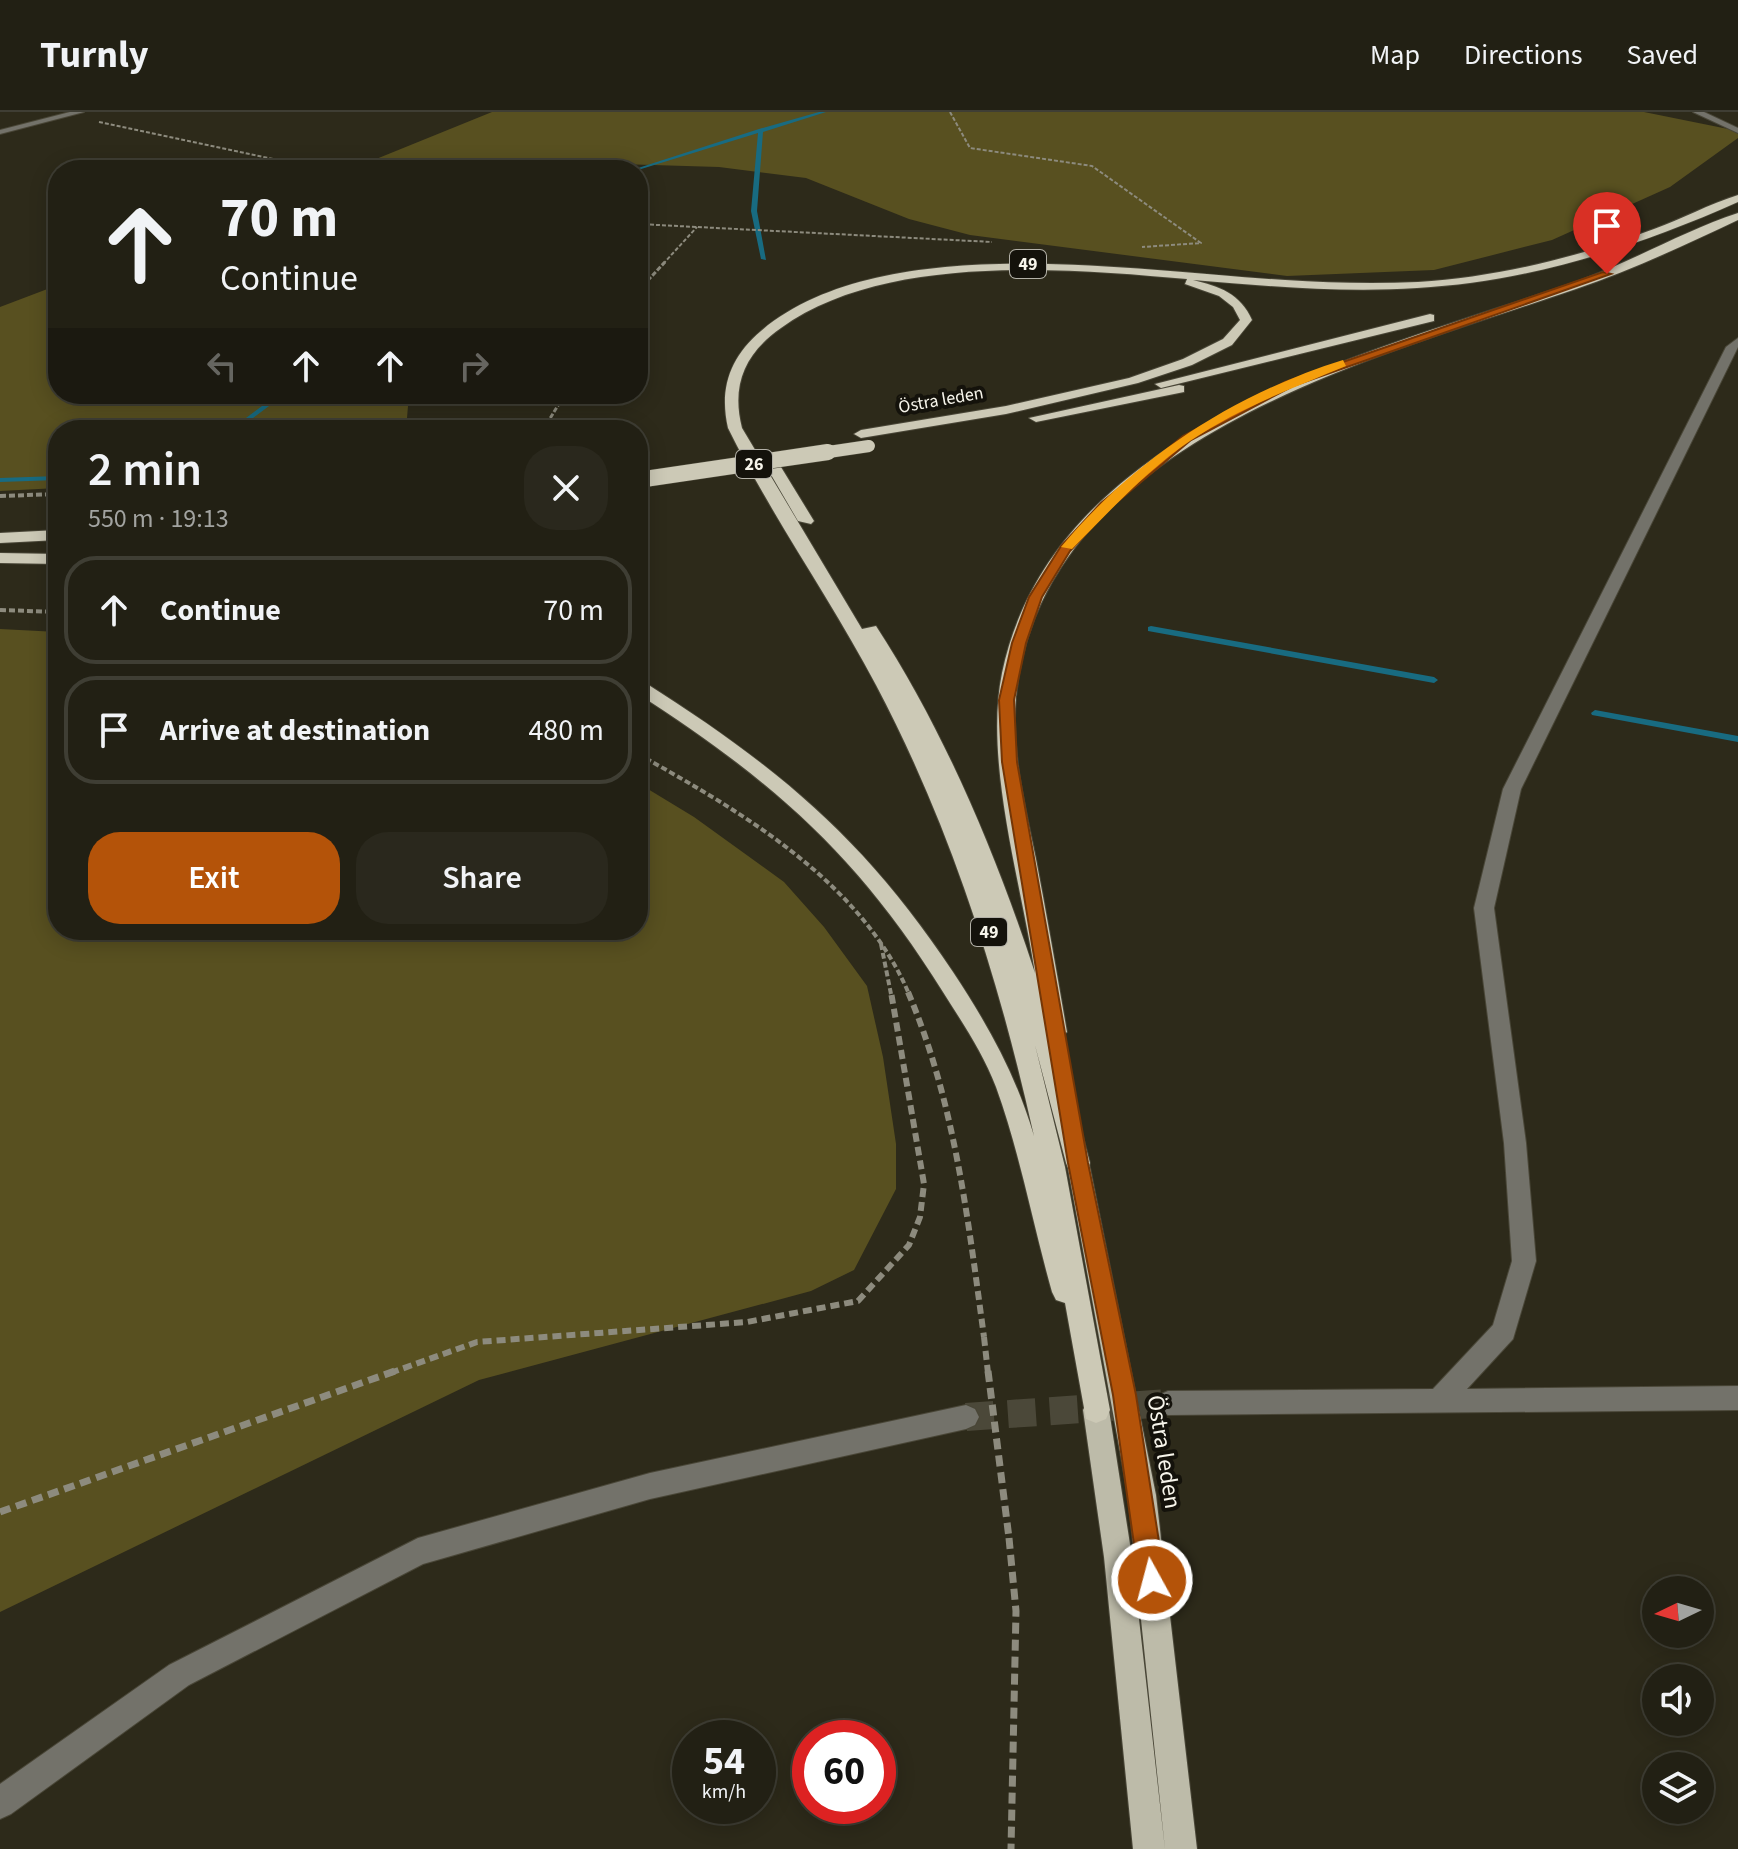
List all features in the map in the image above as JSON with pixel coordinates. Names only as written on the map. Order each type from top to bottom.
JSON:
[{"type":"highway","name":"49","points":[[1096,1410],[1050,1141],[1029,1053],[1005,979],[930,777],[869,658],[735,428],[729,406],[731,383],[739,362],[754,342],[808,306],[838,294],[911,275],[982,266],[1055,264],[1330,286],[1419,285],[1497,276],[1564,262],[1665,231],[1738,198]]},
{"type":"highway","points":[[1452,312],[1566,276],[1738,205]]},
{"type":"highway","name":"26","points":[[1078,1163],[1009,762],[1007,700],[1019,643],[1035,597],[1065,549],[1144,470],[1187,438],[1241,406],[1333,367],[1577,286],[1738,216]]},
{"type":"highway","name":"26","points":[[648,468],[1098,406],[1349,349],[1537,293],[1665,249]]},
{"type":"highway","name":"49","points":[[865,440],[1020,406],[1208,356],[1234,340],[1243,330],[1243,311],[1225,295],[1206,286],[1153,275],[1046,268],[941,275],[877,288],[796,321],[756,356],[744,386],[743,404],[751,431],[912,703],[968,824],[1040,1018],[1078,1163]]},
{"type":"highway","name":"Östra leden","points":[[865,440],[1026,412],[1211,374],[1438,316]]},
{"type":"highway","name":"26","points":[[648,478],[865,440]]},
{"type":"highway","points":[[0,526],[48,524]]},
{"type":"highway","points":[[0,538],[48,536]]},
{"type":"highway","points":[[0,558],[48,559]]},
{"type":"highway","name":"49","points":[[648,692],[703,727],[815,817],[858,859],[915,930],[974,1023],[995,1057],[1023,1135],[1096,1410]]},
{"type":"main road","name":"Östra leden","points":[[1078,1163],[1142,1495],[1181,1849]]},
{"type":"main road","name":"49","points":[[1096,1410],[1118,1557],[1149,1849]]},
{"type":"street","points":[[0,132],[80,112]]},
{"type":"street","points":[[1697,112],[1738,131]]},
{"type":"street","points":[[1438,1402],[1504,1331],[1524,1261],[1515,1143],[1484,908],[1512,789],[1732,347],[1738,341]]},
{"type":"street","points":[[1168,1403],[1738,1398]]},
{"type":"street","points":[[0,1803],[179,1675],[418,1552],[650,1486],[966,1417]]},
{"type":"path","points":[[950,112],[970,148],[1092,166],[1201,243],[1130,247]]},
{"type":"path","points":[[66,115],[278,160]]},
{"type":"path","points":[[648,225],[993,242]]},
{"type":"path","points":[[648,280],[697,227]]},
{"type":"path","points":[[0,496],[48,494]]},
{"type":"path","points":[[0,610],[48,612]]},
{"type":"path","points":[[648,760],[714,796],[784,847],[847,905],[881,944],[912,1001],[930,1044],[968,1219],[1009,1538],[1016,1611],[1011,1849]]},
{"type":"path","points":[[0,1512],[477,1342],[747,1322],[858,1301],[888,1272],[909,1245],[920,1217],[924,1184],[910,1087],[881,944]]},
{"type":"shaded area","points":[[492,112],[1644,112],[1738,131],[1738,138],[1670,187],[1552,240],[1434,270],[1287,276],[970,235],[909,219],[806,178],[719,167],[648,165],[648,160],[374,160]]},
{"type":"shaded area","points":[[48,289],[48,404],[408,404],[407,420],[48,420],[48,489],[0,491],[0,307]]},
{"type":"shaded area","points":[[0,629],[48,631],[48,940],[648,940],[648,789],[694,817],[784,882],[824,927],[867,986],[883,1057],[896,1144],[896,1189],[854,1270],[811,1291],[479,1380],[0,1612]]},
{"type":"waterway","points":[[761,131],[824,112]]},
{"type":"waterway","points":[[648,166],[761,131]]},
{"type":"waterway","points":[[761,131],[754,211],[764,259]]},
{"type":"waterway","points":[[247,420],[268,404]]},
{"type":"waterway","points":[[0,480],[48,478]]},
{"type":"waterway","points":[[1151,629],[1434,680]]},
{"type":"waterway","points":[[1595,713],[1738,739]]},
{"type":"tunnel","points":[[966,1417],[1168,1403]]},
{"type":"slow traffic","points":[[1068,547],[1106,505],[1144,470],[1187,438],[1241,406],[1343,364]]},
{"type":"route","points":[[1152,1580],[1142,1495],[1108,1303],[1078,1163],[1009,762],[1007,700],[1019,643],[1035,597],[1065,549],[1106,505],[1144,470],[1187,438],[1241,406],[1347,362],[1607,274]]}]
